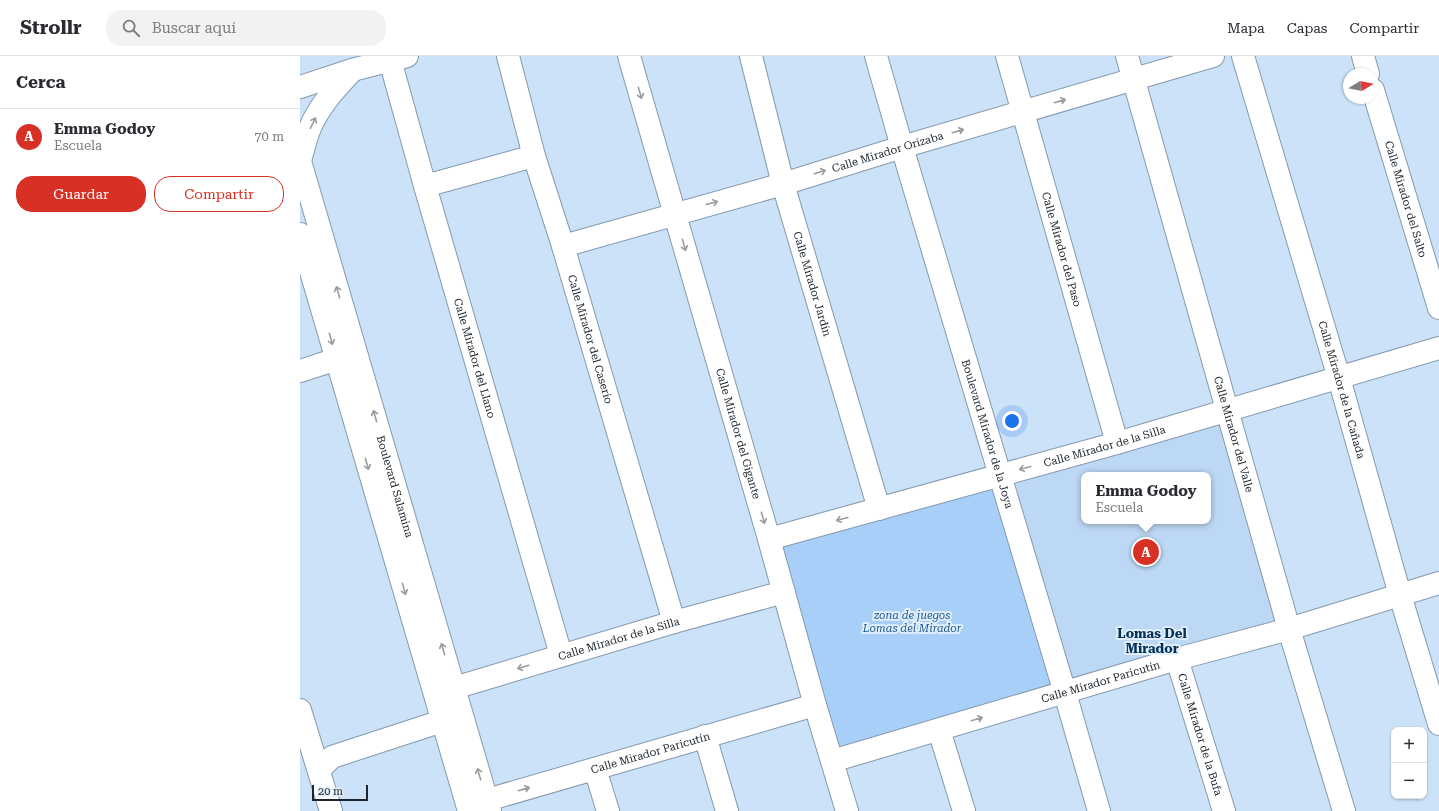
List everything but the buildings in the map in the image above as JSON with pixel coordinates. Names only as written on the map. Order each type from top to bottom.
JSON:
[{"type":"street","name":"Calle Mirador del Caserío","points":[[508,56],[534,156],[563,246],[674,622]]},
{"type":"street","name":"Calle Mirador del Gigante","points":[[629,56],[846,811]]},
{"type":"street","name":"Calle Mirador Jardín","points":[[751,56],[783,184],[879,509]]},
{"type":"street","name":"Boulevard Mirador de la Joya","points":[[876,56],[1099,811]]},
{"type":"street","name":"Calle Mirador del Paso","points":[[1007,56],[1117,443]]},
{"type":"street","name":"Calle Mirador del Valle","points":[[1127,56],[1289,629],[1344,811]]},
{"type":"street","name":"Calle Mirador Orizaba","points":[[563,246],[675,213],[783,184],[902,147],[1213,56]]},
{"type":"street","name":"Calle Mirador de la Cañada","points":[[1243,56],[1339,378],[1400,595],[1439,724]]},
{"type":"street","points":[[1363,56],[1366,68]]},
{"type":"street","points":[[300,87],[352,70],[399,58]]},
{"type":"street","name":"Calle Mirador del Llano","points":[[399,58],[425,186],[561,655]]},
{"type":"street","points":[[300,161],[308,132],[318,112],[330,95],[352,70]]},
{"type":"street","name":"Calle Mirador del Salto","points":[[1377,104],[1439,308]]},
{"type":"street","points":[[425,186],[534,156]]},
{"type":"street","name":"Boulevard Salamina","points":[[300,161],[454,688],[482,807]]},
{"type":"street","name":"Boulevard Salamina","points":[[300,234],[442,721],[482,807]]},
{"type":"street","name":"Calle Mirador de la Silla","points":[[769,539],[1117,443],[1439,348]]},
{"type":"street","points":[[300,371],[337,359]]},
{"type":"street","name":"Calle Mirador Paricutín","points":[[832,761],[1178,659],[1289,629],[1439,583]]},
{"type":"street","name":"Calle Mirador de la Silla","points":[[454,688],[674,622],[784,592]]},
{"type":"street","name":"Calle Mirador de la Bufa","points":[[1178,659],[1224,811]]},
{"type":"street","name":"Calle Mirador Paricutín","points":[[482,807],[595,769],[705,736],[815,706]]},
{"type":"street","points":[[300,710],[331,811]]},
{"type":"street","points":[[319,770],[332,757],[442,721]]},
{"type":"street","points":[[939,730],[964,811]]},
{"type":"street","points":[[705,736],[727,811]]},
{"type":"street","points":[[595,769],[608,811]]},
{"type":"shaded area","points":[[1226,410],[1288,628],[1069,693],[1001,476]]},
{"type":"green space","name":"zona de juegos Lomas del Mirador","points":[[1001,476],[1069,693],[831,765],[767,545]]},
{"type":"place","name":"Emma Godoy","points":[[1146,552]]},
{"type":"district","name":"Lomas Del Mirador","points":[[1152,640]]}]
